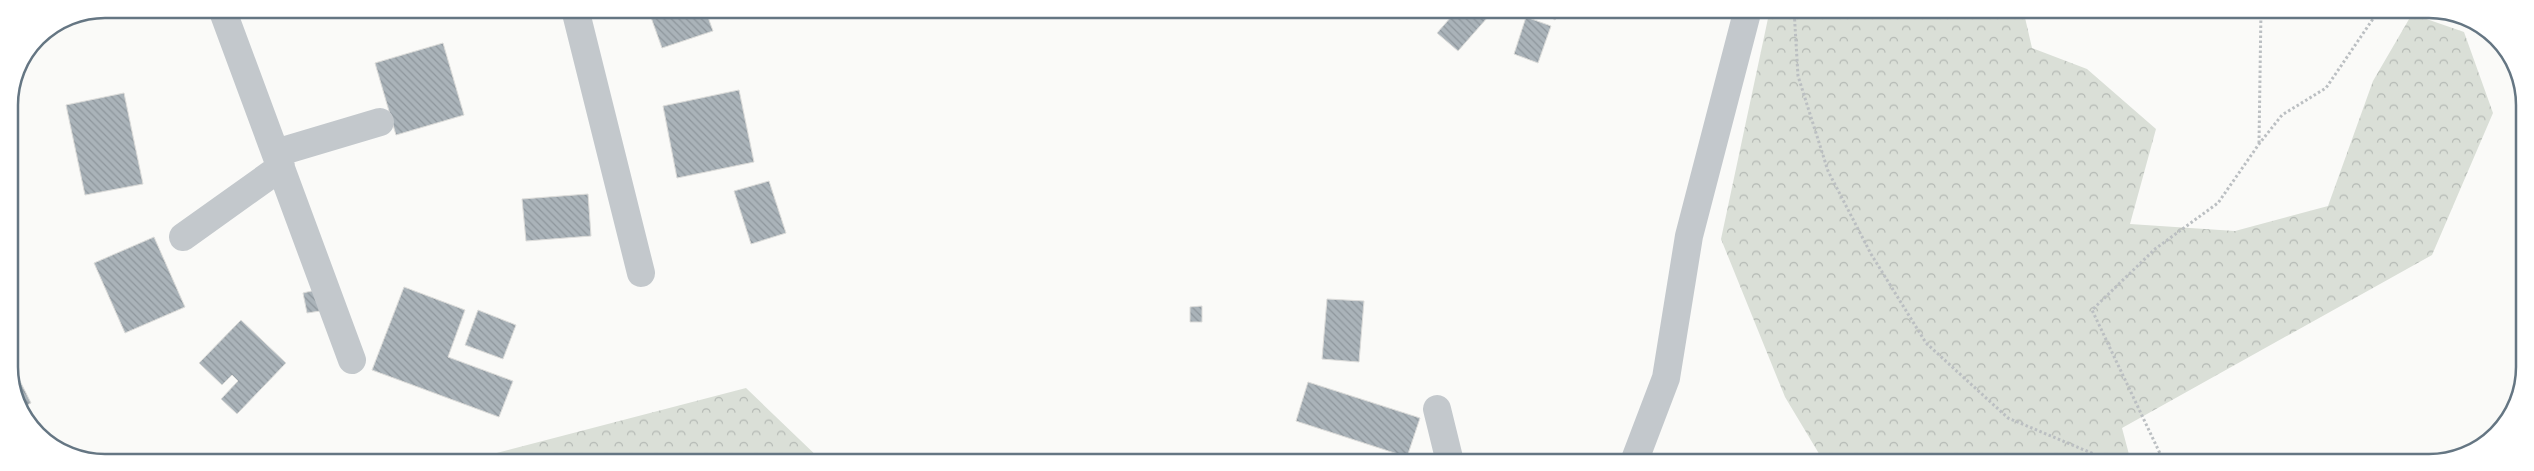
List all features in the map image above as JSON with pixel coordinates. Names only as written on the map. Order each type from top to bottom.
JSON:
[{"type":"street","points":[[225,18],[352,360]]},
{"type":"street","points":[[577,18],[641,272]]},
{"type":"street","points":[[1637,454],[1666,378],[1689,236],[1746,18]]},
{"type":"street","points":[[184,236],[279,160],[380,122]]},
{"type":"street","points":[[1437,410],[1448,454]]},
{"type":"path","points":[[1795,18],[1798,76],[1828,171],[1871,254],[1926,343],[2008,418],[2094,454]]},
{"type":"path","points":[[2259,144],[2261,18]]},
{"type":"path","points":[[2160,454],[2092,310],[2155,249],[2218,203],[2259,144],[2282,115],[2326,88],[2374,18]]},
{"type":"green space","points":[[1768,18],[2025,18],[2032,48],[2087,69],[2156,129],[2130,224],[2235,231],[2328,206],[2373,81],[2410,18],[2424,18],[2464,32],[2493,113],[2432,255],[2122,428],[2129,454],[1819,454],[1785,397],[1721,239]]},
{"type":"green space","points":[[746,388],[815,454],[493,454]]},
{"type":"building","points":[[651,18],[708,18],[713,31],[662,48]]},
{"type":"building","points":[[1450,18],[1487,18],[1458,51],[1437,33]]},
{"type":"building","points":[[1526,18],[1551,26],[1538,63],[1514,54]]},
{"type":"building","points":[[443,43],[464,115],[396,135],[375,63]]},
{"type":"building","points":[[739,90],[754,162],[677,178],[663,106]]},
{"type":"building","points":[[124,93],[143,184],[85,195],[66,105]]},
{"type":"building","points":[[769,181],[786,233],[751,244],[734,191]]},
{"type":"building","points":[[588,194],[591,236],[526,241],[522,199]]},
{"type":"building","points":[[154,237],[185,307],[125,333],[94,263]]},
{"type":"building","points":[[404,287],[465,310],[448,357],[513,381],[499,417],[372,370]]},
{"type":"building","points":[[316,290],[320,311],[307,313],[303,293]]},
{"type":"building","points":[[1327,299],[1364,301],[1359,362],[1322,359]]},
{"type":"building","points":[[1202,306],[1202,322],[1190,322],[1190,307]]},
{"type":"building","points":[[478,310],[516,325],[503,359],[465,345]]},
{"type":"building","points":[[241,320],[286,363],[237,414],[221,399],[238,381],[232,375],[222,385],[199,363]]},
{"type":"building","points":[[19,378],[31,403],[26,405]]},
{"type":"building","points":[[1308,382],[1420,418],[1408,454],[1398,454],[1296,421]]}]
